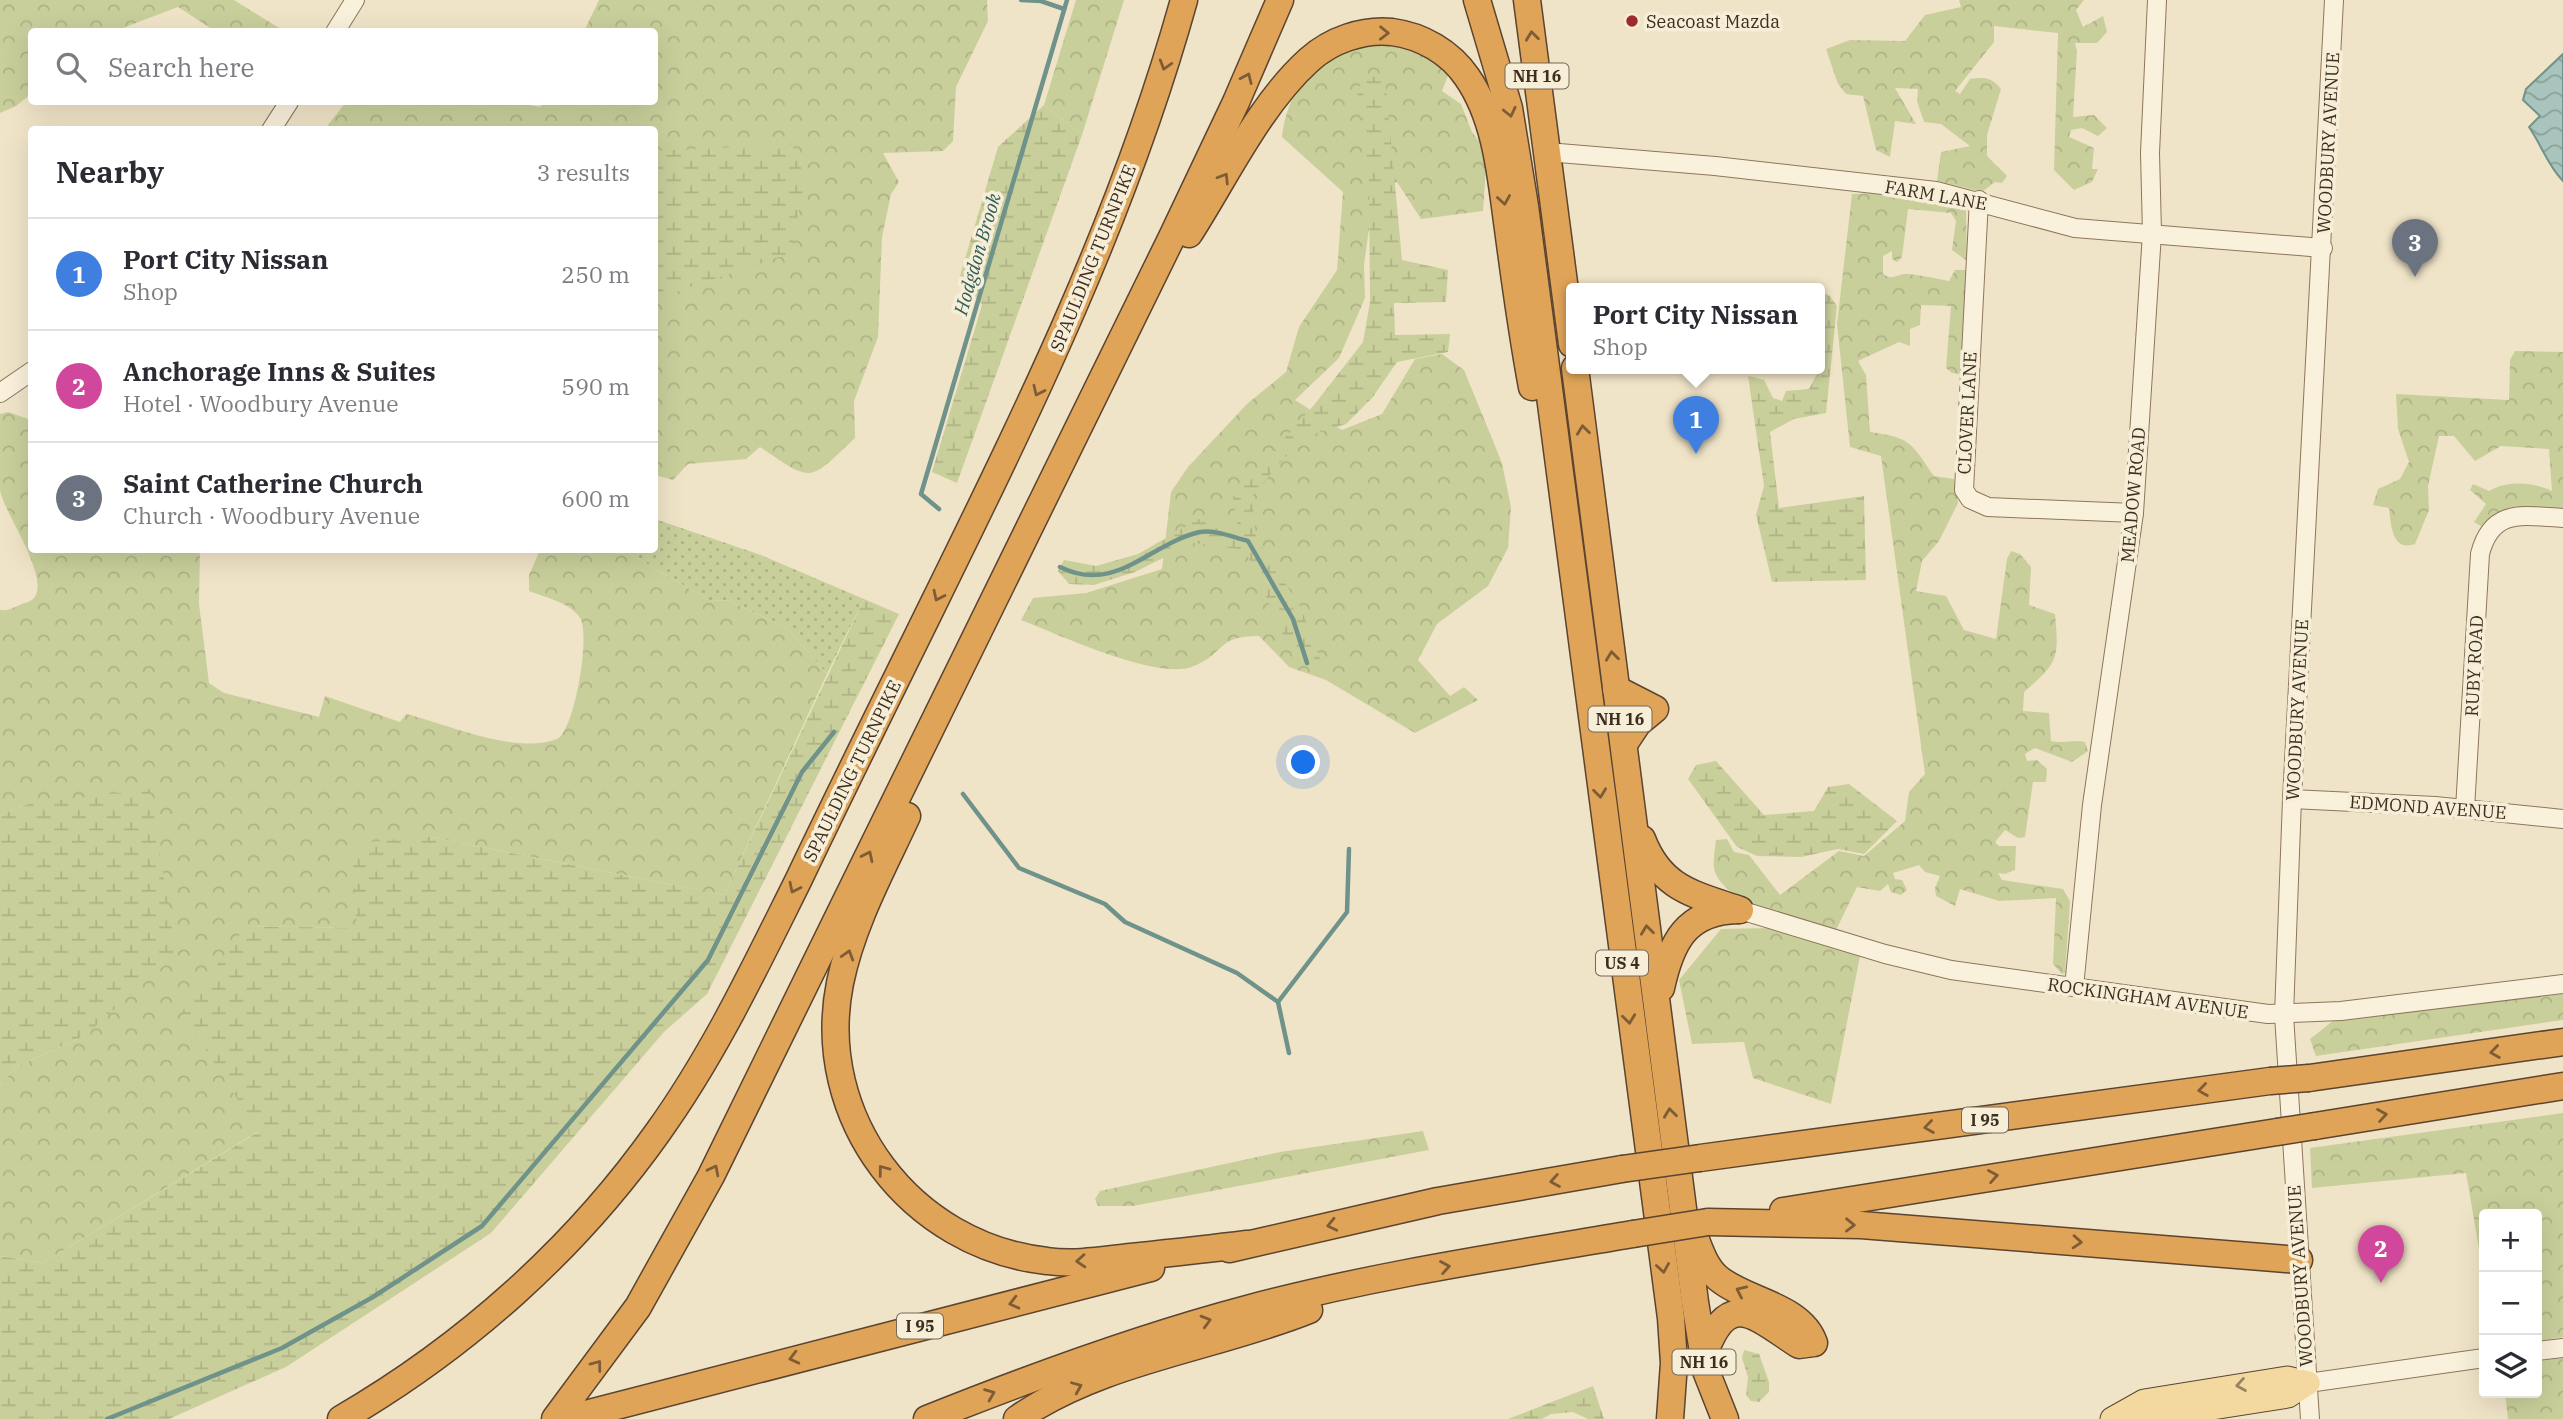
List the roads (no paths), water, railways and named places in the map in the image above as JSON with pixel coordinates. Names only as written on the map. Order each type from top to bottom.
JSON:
[{"type":"highway","name":"SPAULDING TURNPIKE","points":[[341,1419],[409,1377],[449,1347],[561,1247],[650,1143],[711,1049],[780,916],[1062,340],[1132,164],[1184,0]]},
{"type":"highway","points":[[555,1419],[624,1327],[688,1220],[1220,137],[1279,0]]},
{"type":"highway","name":"US 4","points":[[1477,0],[1503,84],[1518,157],[1671,1318],[1674,1363],[1670,1419]]},
{"type":"highway","name":"NH 16","points":[[1527,0],[1566,298]]},
{"type":"highway","points":[[1121,338],[1282,90],[1311,58],[1346,38],[1385,32],[1417,37],[1445,53],[1475,90],[1487,121],[1496,158],[1526,354],[1592,726]]},
{"type":"highway","name":"NH 16","points":[[1576,374],[1680,1198],[1703,1357],[1714,1396],[1725,1419]]},
{"type":"highway","points":[[1063,457],[999,618],[855,932],[837,1001],[836,1042],[842,1083],[863,1140],[899,1189],[940,1224],[988,1248],[1029,1259],[1076,1262],[1247,1244]]},
{"type":"highway","points":[[1616,689],[1656,709],[1638,723],[1623,744]]},
{"type":"highway","points":[[1633,817],[1647,852],[1665,879],[1690,893],[1740,911]]},
{"type":"highway","points":[[1658,1012],[1664,973],[1677,940],[1699,918],[1713,913],[1740,911]]},
{"type":"highway","name":"I 95","points":[[566,1419],[1247,1244],[1438,1201],[1622,1169],[2563,1042]]},
{"type":"highway","points":[[927,1419],[1062,1366],[1153,1336],[1247,1309],[1377,1279],[1633,1234],[2563,1086]]},
{"type":"highway","points":[[1680,1198],[1710,1269],[1730,1286],[1773,1306],[1810,1330],[1814,1343],[1799,1345],[1751,1315],[1732,1314],[1716,1325],[1703,1357]]},
{"type":"highway","points":[[1708,1222],[1861,1225],[2299,1260]]},
{"type":"highway","points":[[1017,1419],[1043,1402],[1086,1384],[1302,1313],[1377,1279]]},
{"type":"main road","points":[[2112,1419],[2144,1401],[2287,1378],[2308,1383]]},
{"type":"main road","points":[[2142,1419],[2288,1396],[2308,1383]]},
{"type":"street","points":[[338,28],[355,0]]},
{"type":"street","name":"MEADOW ROAD","points":[[2074,987],[2092,805],[2134,513],[2152,233],[2150,153],[2157,0]]},
{"type":"street","name":"WOODBURY AVENUE","points":[[2310,1419],[2284,1014],[2292,799],[2334,0]]},
{"type":"street","points":[[274,126],[287,105]]},
{"type":"street","name":"FARM LANE","points":[[1547,152],[1715,166],[1936,191],[2060,226],[2323,248]]},
{"type":"street","name":"CLOVER LANE","points":[[1979,201],[1964,491],[1970,499],[1988,507],[2134,513]]},
{"type":"street","points":[[0,393],[28,374]]},
{"type":"street","name":"RUBY ROAD","points":[[2465,809],[2480,554],[2484,539],[2493,526],[2505,518],[2563,518]]},
{"type":"street","name":"EDMOND AVENUE","points":[[2292,799],[2465,809],[2563,819]]},
{"type":"street","name":"ROCKINGHAM AVENUE","points":[[1740,911],[1885,954],[1951,970],[2284,1014],[2563,984]]},
{"type":"street","points":[[2542,1351],[2563,1348]]},
{"type":"street","points":[[2308,1383],[2479,1359]]},
{"type":"water","points":[[2563,54],[2563,181],[2529,127],[2540,116],[2523,100],[2526,89]]},
{"type":"waterway","points":[[1021,0],[1041,1],[1064,9]]},
{"type":"waterway","name":"Hodgdon Brook","points":[[939,509],[921,494],[1067,0]]},
{"type":"waterway","name":"Hodgdon Brook","points":[[1060,567],[1080,574],[1098,575],[1116,571],[1182,538],[1206,531],[1248,541],[1293,619],[1307,663]]},
{"type":"waterway","points":[[107,1419],[282,1348],[373,1297],[482,1226],[708,960],[802,772],[834,732]]},
{"type":"waterway","points":[[963,794],[1019,868],[1105,904],[1125,922],[1237,973],[1278,1002]]},
{"type":"waterway","name":"Hodgdon Brook","points":[[1289,1053],[1278,1002],[1347,912],[1349,849]]},
{"type":"place","name":"Seacoast Mazda","points":[[1632,21]]},
{"type":"place","name":"Saint Catherine Church","points":[[2415,277]]},
{"type":"place","name":"Port City Nissan","points":[[1696,454]]},
{"type":"place","name":"Anchorage Inns & Suites","points":[[2381,1283]]}]
